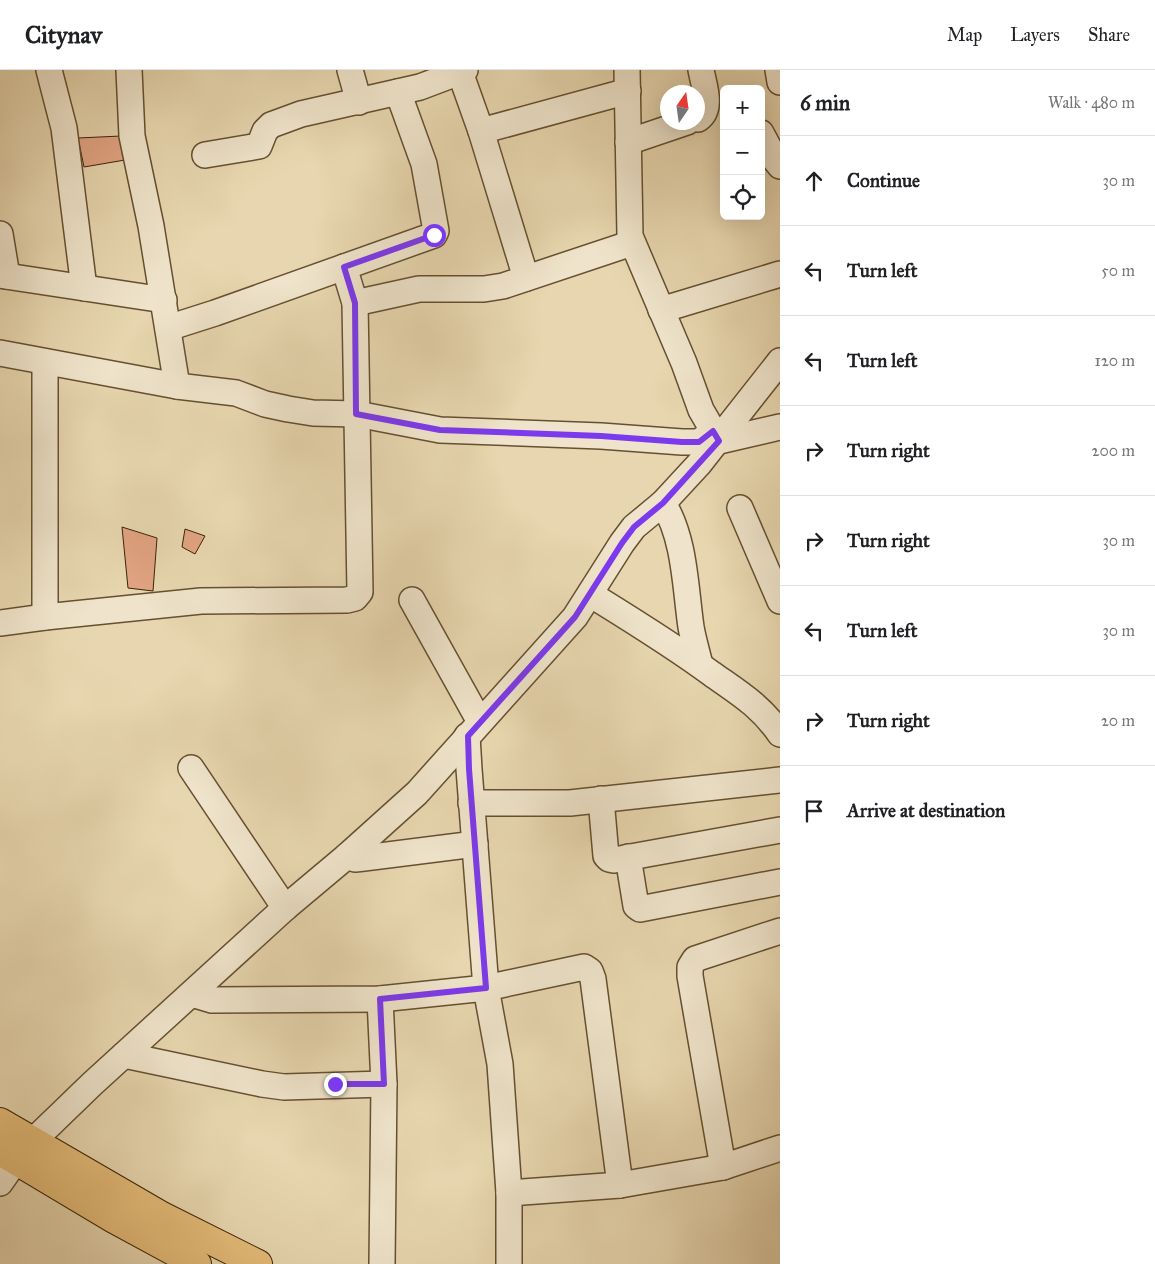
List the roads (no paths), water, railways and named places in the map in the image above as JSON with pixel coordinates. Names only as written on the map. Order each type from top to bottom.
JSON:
[{"type":"main road","points":[[0,1122],[16,1151],[114,1219],[198,1264]]},
{"type":"main road","points":[[16,1151],[162,1216],[258,1264]]},
{"type":"street","points":[[49,70],[64,128],[84,288]]},
{"type":"street","points":[[129,70],[132,136],[151,226],[177,386]]},
{"type":"street","points":[[350,70],[358,102]]},
{"type":"street","points":[[701,70],[709,109]]},
{"type":"street","points":[[778,70],[780,82]]},
{"type":"street","points":[[205,155],[259,146],[265,130],[271,125],[301,114],[358,102],[411,83],[463,71],[526,278]]},
{"type":"street","points":[[481,130],[627,81],[630,227],[632,243],[684,363],[701,410],[716,436]]},
{"type":"street","points":[[168,328],[434,235],[436,231],[411,83]]},
{"type":"street","points":[[628,142],[663,130]]},
{"type":"street","points":[[765,140],[780,166]]},
{"type":"street","points":[[0,234],[4,275],[164,300]]},
{"type":"street","points":[[355,303],[420,289],[484,289],[503,286],[632,243]]},
{"type":"street","points":[[0,623],[201,601],[347,600],[355,598],[360,592],[355,303],[344,267]]},
{"type":"street","points":[[662,310],[780,274]]},
{"type":"street","points":[[0,353],[177,386],[236,393],[265,404],[288,409],[312,413],[356,414],[440,430],[699,442],[716,436],[780,427]]},
{"type":"street","points":[[0,1184],[16,1151],[285,908],[347,856],[417,793],[575,617],[634,527],[663,503],[716,436],[780,361]]},
{"type":"street","points":[[45,362],[45,617]]},
{"type":"street","points":[[663,503],[669,514],[681,551],[692,629],[700,665]]},
{"type":"street","points":[[740,508],[780,601]]},
{"type":"street","points":[[590,594],[668,642],[749,699],[770,719],[780,734]]},
{"type":"street","points":[[412,600],[474,729],[471,803],[486,988],[500,1064],[509,1193],[509,1264]]},
{"type":"street","points":[[191,768],[285,908]]},
{"type":"street","points":[[471,803],[552,803],[601,800],[780,780]]},
{"type":"street","points":[[601,800],[606,856],[614,860],[780,830]]},
{"type":"street","points":[[347,856],[355,859],[475,844]]},
{"type":"street","points":[[628,858],[636,906],[640,909],[780,882]]},
{"type":"street","points":[[724,1167],[690,976],[690,967],[696,959],[780,931]]},
{"type":"street","points":[[192,994],[212,1000],[380,999],[486,988],[584,967],[590,971],[594,979],[620,1185]]},
{"type":"street","points":[[380,999],[384,1084],[382,1264]]},
{"type":"street","points":[[124,1054],[262,1084],[284,1087],[384,1084]]},
{"type":"street","points":[[509,1193],[620,1185],[724,1167],[780,1148]]}]
